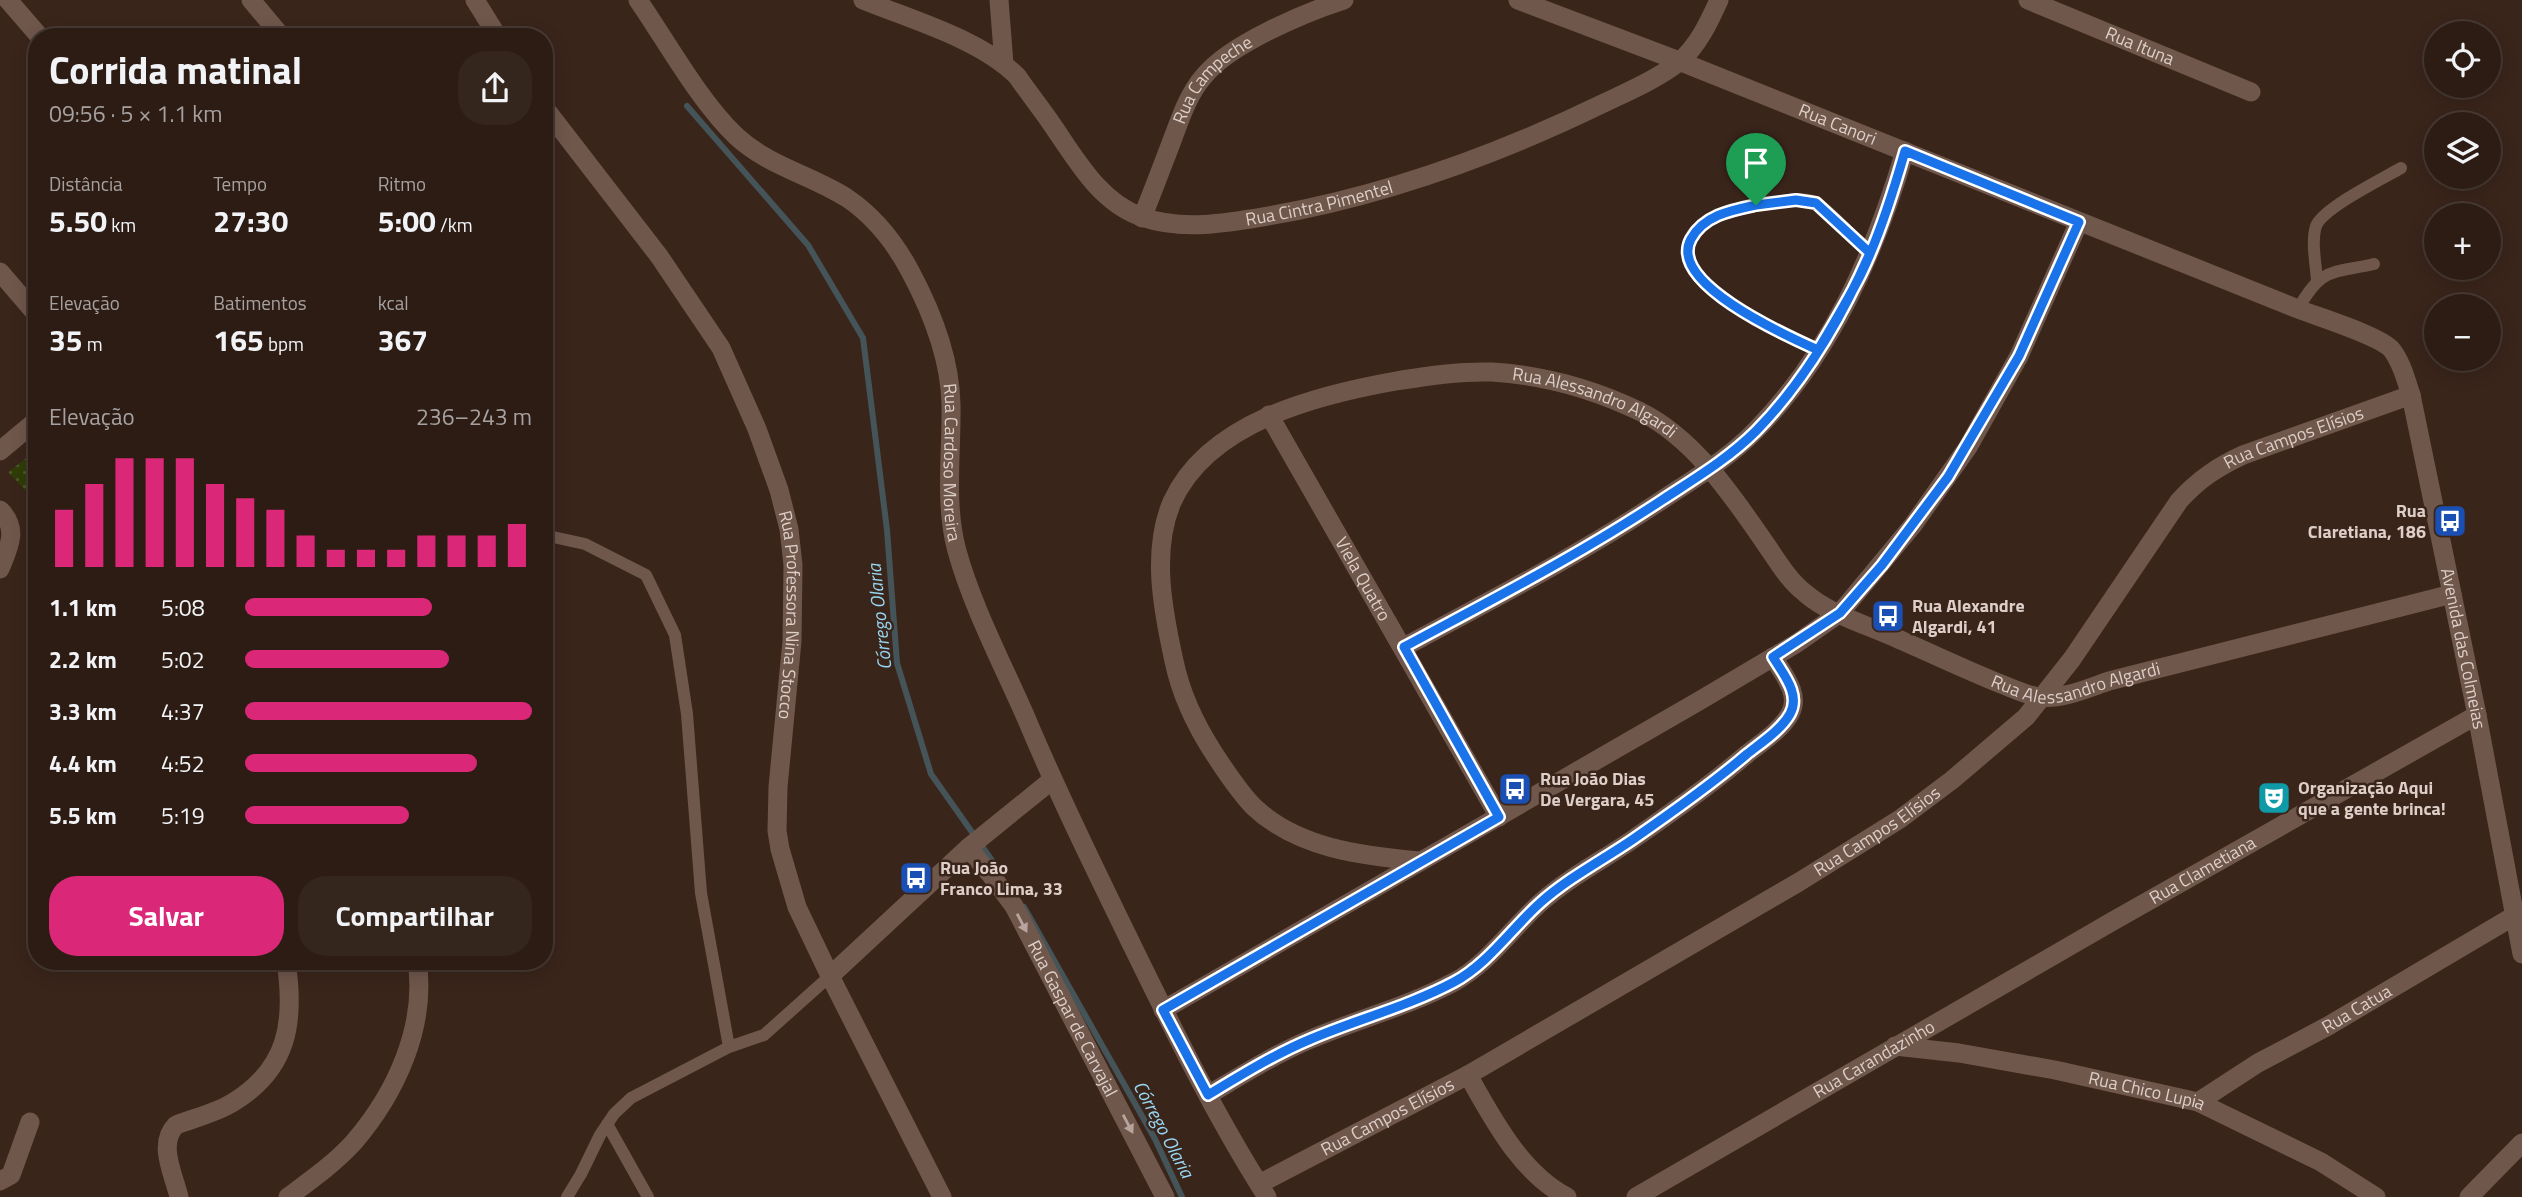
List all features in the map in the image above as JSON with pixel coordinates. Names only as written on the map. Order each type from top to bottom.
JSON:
[{"type":"street","points":[[8,0],[32,28]]},
{"type":"street","points":[[251,0],[274,28]]},
{"type":"street","points":[[475,0],[492,28]]},
{"type":"street","name":"Rua Cardoso Moreira","points":[[638,0],[716,114],[738,138],[762,156],[845,197],[874,219],[893,240],[911,273],[940,337],[949,377],[950,477],[956,549],[968,583],[1052,780],[1163,1010],[1263,1191]]},
{"type":"street","name":"Rua Cintra Pimentel","points":[[863,0],[986,51],[1017,76],[1099,189],[1122,208],[1142,218],[1189,225],[1294,211],[1350,199],[1486,154],[1547,129],[1637,87],[1679,61],[1699,38],[1719,0]]},
{"type":"street","points":[[999,0],[1004,64]]},
{"type":"street","name":"Rua Canori","points":[[1518,0],[1679,61],[2351,330]]},
{"type":"street","name":"Rua Ituna","points":[[2028,0],[2251,92]]},
{"type":"street","name":"Rua Campeche","points":[[1142,218],[1187,104],[1204,74],[1222,58],[1255,39],[1331,2]]},
{"type":"street","name":"Rua Professora Nina Stocco","points":[[553,119],[659,256],[721,348],[757,429],[779,490],[789,529],[793,565],[792,641],[778,787],[778,831],[788,878],[797,907],[830,976],[942,1197]]},
{"type":"street","points":[[1404,647],[1579,553],[1711,469],[1756,431],[1791,389],[1818,350],[1850,295],[1884,220],[1905,151]]},
{"type":"street","points":[[1163,1010],[1773,657],[1840,613],[1913,525],[1968,447],[2019,356],[2079,222]]},
{"type":"street","points":[[0,272],[28,305]]},
{"type":"street","name":"Avenida das Colmeias","points":[[2351,330],[2379,339],[2391,348],[2400,363],[2411,395],[2477,716],[2522,954]]},
{"type":"street","name":"Rua Alessandro Algardi","points":[[1419,861],[1374,857],[1336,849],[1289,832],[1254,807],[1199,731],[1178,682],[1162,587],[1162,543],[1171,505],[1189,473],[1220,445],[1269,415],[1312,400],[1373,385],[1431,375],[1491,372],[1542,378],[1592,391],[1643,413],[1673,434],[1711,469],[1789,577],[1804,593],[1840,613],[1958,666],[2043,698],[2066,695],[2109,681],[2452,594]]},
{"type":"street","name":"Rua Campos Elísios","points":[[1263,1191],[1799,882],[1900,819],[2005,737],[2043,698],[2179,501],[2198,481],[2242,455],[2411,395]]},
{"type":"street","name":"Viela Quatro","points":[[1269,415],[1499,817]]},
{"type":"street","points":[[0,451],[28,428]]},
{"type":"street","points":[[0,510],[9,520],[12,537],[0,569]]},
{"type":"street","points":[[1208,1095],[1267,1060],[1308,1040],[1415,1000],[1456,981],[1479,964],[1542,901],[1582,870],[1631,841],[1731,768],[1785,722],[1792,712],[1794,700],[1791,686],[1773,657]]},
{"type":"street","name":"Rua Clametiana","points":[[2113,921],[2477,716]]},
{"type":"street","points":[[830,976],[971,845],[1052,780]]},
{"type":"street","name":"Rua Gaspar de Carvajal","points":[[971,845],[1013,906],[1165,1197]]},
{"type":"street","name":"Rua Catua","points":[[2198,1102],[2258,1063],[2328,1026],[2514,916]]},
{"type":"street","name":"Rua Carandazinho","points":[[1636,1197],[2113,921]]},
{"type":"street","points":[[179,1197],[167,1148],[171,1130],[176,1125],[230,1104],[270,1072],[284,1042],[291,1012],[287,970]]},
{"type":"street","points":[[288,1197],[321,1173],[354,1142],[382,1104],[404,1064],[415,1022],[420,983],[418,970]]},
{"type":"street","name":"Rua Chico Lupia","points":[[1895,1046],[1959,1053],[2055,1070],[2198,1102],[2321,1162],[2376,1197]]},
{"type":"street","points":[[1468,1075],[1510,1144],[1534,1173],[1567,1197]]},
{"type":"street","points":[[0,1181],[11,1175],[30,1122]]},
{"type":"street","points":[[2469,1197],[2522,1143]]},
{"type":"lane","points":[[2317,281],[2316,226],[2324,213],[2401,167]]},
{"type":"lane","points":[[1818,350],[1757,319],[1712,289],[1691,267],[1688,260],[1689,243],[1704,223],[1721,214],[1776,202],[1807,200],[1824,209],[1870,253]]},
{"type":"lane","points":[[2298,309],[2311,286],[2323,275],[2374,264]]},
{"type":"lane","points":[[553,537],[585,544],[646,575],[675,635],[687,714],[701,892],[729,1047]]},
{"type":"lane","points":[[567,1197],[607,1124],[631,1098],[729,1047],[764,1035],[830,976]]},
{"type":"lane","points":[[607,1124],[648,1197]]},
{"type":"green space","points":[[28,457],[28,494],[8,472]]},
{"type":"waterway","name":"Córrego Olaria","points":[[687,106],[808,245],[863,338],[887,530],[897,663],[931,774],[998,869]]},
{"type":"waterway","name":"Córrego Olaria","points":[[1024,907],[1155,1139],[1182,1197]]},
{"type":"place","name":"Rua Claretiana, 186","points":[[2450,521]]},
{"type":"place","name":"Rua Alexandre Algardi, 41","points":[[1888,616]]},
{"type":"place","name":"Rua João Dias De Vergara, 45","points":[[1515,789]]},
{"type":"place","name":"Organização Aqui que a gente brinca!","points":[[2274,798]]},
{"type":"place","name":"Rua João Franco Lima, 33","points":[[916,878]]},
{"type":"route","points":[[1756,205],[1728,212],[1704,223],[1689,243],[1688,260],[1699,277],[1712,289],[1788,337],[1818,350],[1850,295],[1861,274],[1870,253],[1884,220],[1905,151],[2079,222],[2019,356],[1948,477],[1882,565],[1840,613],[1773,657],[1791,686],[1794,700],[1792,712],[1785,722],[1731,768],[1631,841],[1582,870],[1542,901],[1479,964],[1456,981],[1415,1000],[1308,1040],[1267,1060],[1208,1095],[1163,1010],[1499,817],[1404,647],[1579,553],[1711,469],[1756,431],[1797,381],[1818,350],[1850,295],[1870,253],[1816,203],[1796,200],[1756,205]]}]
